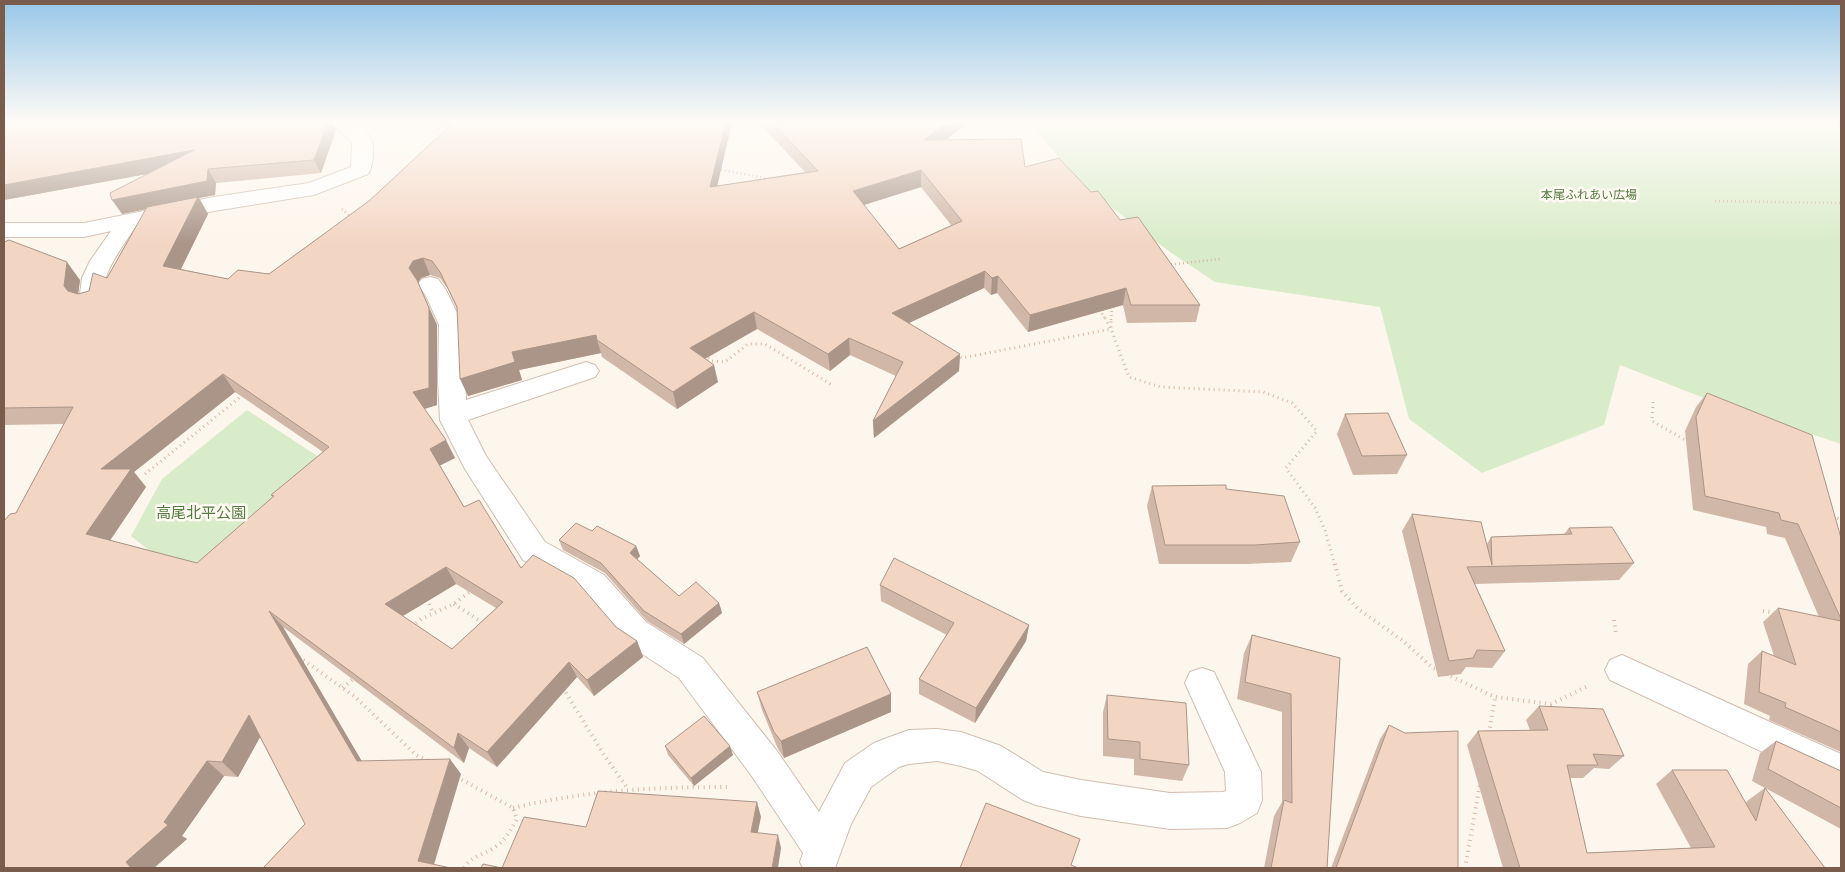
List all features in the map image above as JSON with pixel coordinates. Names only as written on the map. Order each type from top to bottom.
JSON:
[{"type":"street","points":[[4,230],[84,230],[214,204],[320,187],[361,170],[361,163]]},
{"type":"street","points":[[91,302],[94,278],[102,261],[128,222]]},
{"type":"street","points":[[430,284],[438,296],[451,325],[454,420],[475,462],[534,551],[593,584],[635,632],[691,668],[779,786],[820,859]]},
{"type":"street","points":[[454,414],[586,371]]},
{"type":"street","points":[[1622,670],[1841,772]]},
{"type":"street","points":[[820,859],[835,817],[858,775],[888,755],[909,747],[937,745],[961,749],[988,758],[1036,788],[1081,798],[1170,811],[1227,810],[1244,800],[1242,772],[1202,682]]},
{"type":"path","points":[[715,169],[777,179]]},
{"type":"path","points":[[320,187],[359,225]]},
{"type":"path","points":[[1715,201],[1841,203]]},
{"type":"path","points":[[1165,265],[1220,258]]},
{"type":"path","points":[[1097,304],[1111,329],[1129,377],[1161,387],[1263,392],[1292,403],[1317,431],[1286,468],[1315,508],[1325,530],[1342,591],[1358,609],[1402,640],[1433,668],[1495,697],[1550,704],[1622,670],[1614,620]]},
{"type":"path","points":[[1111,329],[1112,304]]},
{"type":"path","points":[[954,353],[962,358],[1111,329]]},
{"type":"path","points":[[698,350],[712,361],[725,362],[748,344],[765,344],[832,385]]},
{"type":"path","points":[[145,474],[249,390]]},
{"type":"path","points":[[1653,402],[1652,421],[1695,445]]},
{"type":"path","points":[[1830,514],[1840,518]]},
{"type":"path","points":[[407,631],[421,619],[454,604],[477,587]]},
{"type":"path","points":[[426,595],[433,613]]},
{"type":"path","points":[[454,604],[486,625]]},
{"type":"path","points":[[1764,611],[1783,614]]},
{"type":"path","points":[[294,654],[354,696],[416,755],[432,764]]},
{"type":"path","points":[[343,688],[357,675]]},
{"type":"path","points":[[561,684],[604,755],[628,789]]},
{"type":"path","points":[[1488,735],[1495,697]]},
{"type":"path","points":[[448,772],[513,808],[517,819],[510,832],[497,846],[468,860],[464,868]]},
{"type":"path","points":[[1466,868],[1480,782]]},
{"type":"path","points":[[513,808],[564,796],[650,787],[779,786]]},
{"type":"green space","name":"本尾ふれあい広場","points":[[1064,163],[1841,163],[1841,444],[1704,398],[1620,365],[1604,425],[1482,473],[1409,419],[1380,307],[1215,282],[1170,252],[1089,190]]},
{"type":"green space","name":"高尾北平公園","points":[[247,410],[331,465],[193,585],[131,536],[162,479]]},
{"type":"building","points":[[4,163],[125,163],[4,185]]},
{"type":"building","points":[[169,163],[282,163],[208,169],[207,181],[112,200],[110,193]]},
{"type":"building","points":[[410,163],[716,163],[710,187],[818,171],[810,163],[1024,163],[1025,167],[1041,163],[1063,163],[1091,192],[1098,191],[1120,220],[1138,217],[1200,305],[1131,305],[1126,288],[1030,315],[998,276],[992,278],[985,271],[892,313],[960,354],[873,421],[903,362],[849,338],[828,354],[754,312],[690,348],[714,365],[673,392],[597,340],[596,335],[512,352],[515,362],[460,379],[457,307],[440,272],[432,261],[423,258],[413,261],[409,268],[417,280],[429,308],[429,388],[413,392],[446,440],[430,449],[464,507],[479,500],[521,568],[533,555],[574,578],[616,627],[637,641],[587,680],[569,662],[487,752],[458,733],[454,748],[269,611],[357,761],[450,759],[418,861],[451,868],[263,868],[305,824],[249,715],[222,762],[207,761],[164,822],[168,825],[126,862],[131,868],[4,868],[4,521],[10,514],[16,513],[73,407],[4,408],[4,242],[9,240],[67,262],[64,286],[68,291],[78,294],[89,291],[93,273],[107,278],[147,207],[198,197],[163,266],[228,279],[238,270],[269,274],[369,201]],"holes":[[[921,170],[962,221],[899,249],[853,191]],[[223,374],[329,447],[271,495],[274,496],[197,563],[86,534],[131,469],[101,469]],[[446,567],[503,602],[452,649],[385,604]]]},
{"type":"building","points":[[1707,393],[1812,435],[1841,538],[1841,619],[1798,524],[1781,520],[1779,513],[1705,496],[1696,417]]},
{"type":"building","points":[[1388,413],[1407,455],[1362,456],[1345,414]]},
{"type":"building","points":[[1226,485],[1226,489],[1284,496],[1300,542],[1255,545],[1165,545],[1152,486]]},
{"type":"building","points":[[1412,514],[1481,522],[1492,565],[1491,537],[1572,534],[1569,528],[1612,527],[1634,563],[1467,567],[1505,651],[1477,650],[1473,658],[1449,661]]},
{"type":"building","points":[[576,523],[592,531],[597,526],[636,546],[630,553],[679,596],[696,582],[719,603],[681,634],[644,611],[601,563],[559,540]]},
{"type":"building","points":[[894,558],[1029,625],[976,708],[919,679],[954,623],[880,585]]},
{"type":"building","points":[[1778,608],[1841,621],[1841,732],[1785,707],[1786,703],[1759,692],[1762,651],[1796,665]]},
{"type":"building","points":[[1252,635],[1340,658],[1327,868],[1271,868],[1284,800],[1292,803],[1291,694],[1245,682]]},
{"type":"building","points":[[867,647],[891,694],[781,741],[774,732],[757,692]]},
{"type":"building","points":[[1107,695],[1186,703],[1189,765],[1140,759],[1140,742],[1108,739]]},
{"type":"building","points":[[1539,706],[1603,709],[1624,756],[1593,754],[1598,765],[1567,765],[1587,853],[1715,847],[1672,770],[1727,770],[1756,821],[1765,788],[1825,868],[1520,868],[1478,731],[1548,730]]},
{"type":"building","points":[[704,716],[730,746],[691,778],[665,746]]},
{"type":"building","points":[[1389,725],[1405,733],[1458,731],[1458,868],[1336,868]]},
{"type":"building","points":[[1776,741],[1841,771],[1841,808],[1768,769]]},
{"type":"building","points":[[598,791],[757,802],[751,832],[778,835],[772,868],[502,868],[524,817],[586,827]]},
{"type":"building","points":[[986,803],[1080,839],[1071,865],[1078,868],[960,868]]},
{"type":"building","points":[[483,864],[502,868],[481,868]]}]
